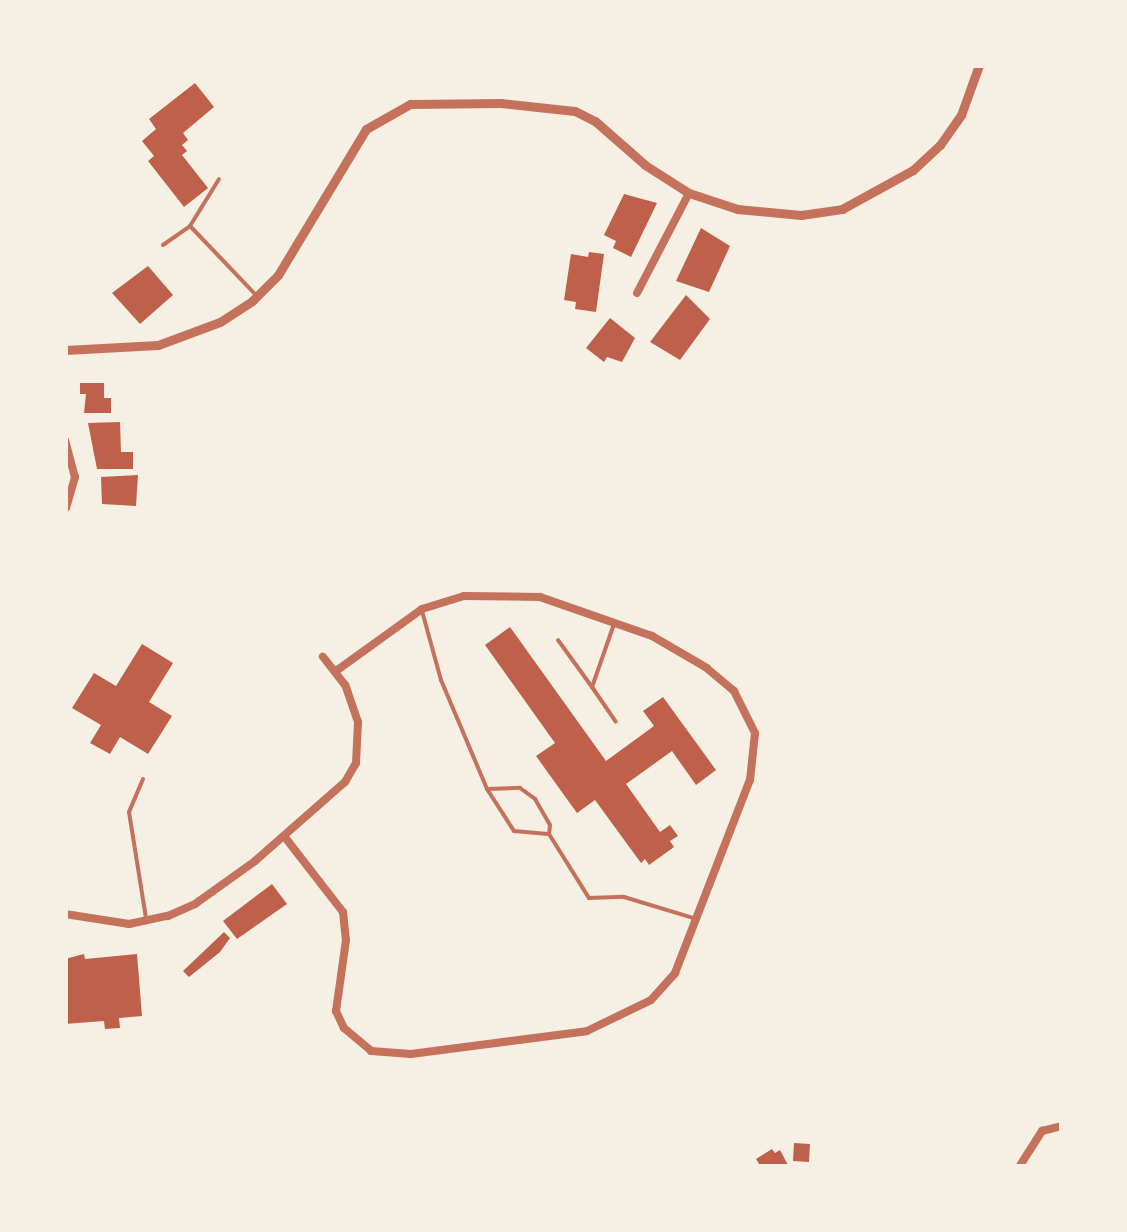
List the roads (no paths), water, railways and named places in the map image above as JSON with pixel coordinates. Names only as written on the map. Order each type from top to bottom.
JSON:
[{"type":"street","points":[[65,350],[124,350],[187,338],[220,322],[257,296],[278,275],[366,130],[410,104],[502,103],[575,111],[595,121],[645,165],[689,194],[764,214],[801,216],[842,210],[879,192],[940,146],[961,115],[979,65]]},
{"type":"street","points":[[637,293],[689,194]]},
{"type":"street","points":[[65,440],[74,477],[66,508]]},
{"type":"street","points":[[284,836],[343,912],[346,940],[336,1011],[356,1042],[371,1051],[411,1054],[556,1037],[622,1017],[651,1000],[675,973],[750,780],[755,733],[734,691],[708,668],[652,636],[540,597],[502,593],[464,596],[422,608],[336,671]]},
{"type":"street","points":[[65,914],[104,922],[147,922],[194,904],[284,836],[345,782],[356,764],[358,722],[336,671],[323,657]]},
{"type":"street","points":[[1018,1167],[1042,1132],[1062,1126]]},
{"type":"lane","points":[[162,246],[190,226],[219,179]]},
{"type":"lane","points":[[190,226],[257,296]]},
{"type":"lane","points":[[422,608],[441,680],[487,789],[514,831],[548,834]]},
{"type":"lane","points":[[592,687],[614,624]]},
{"type":"lane","points":[[558,640],[616,722]]},
{"type":"lane","points":[[143,779],[129,812],[147,922]]},
{"type":"lane","points":[[487,789],[528,791],[544,808],[548,834],[589,898],[624,896],[697,920]]}]
